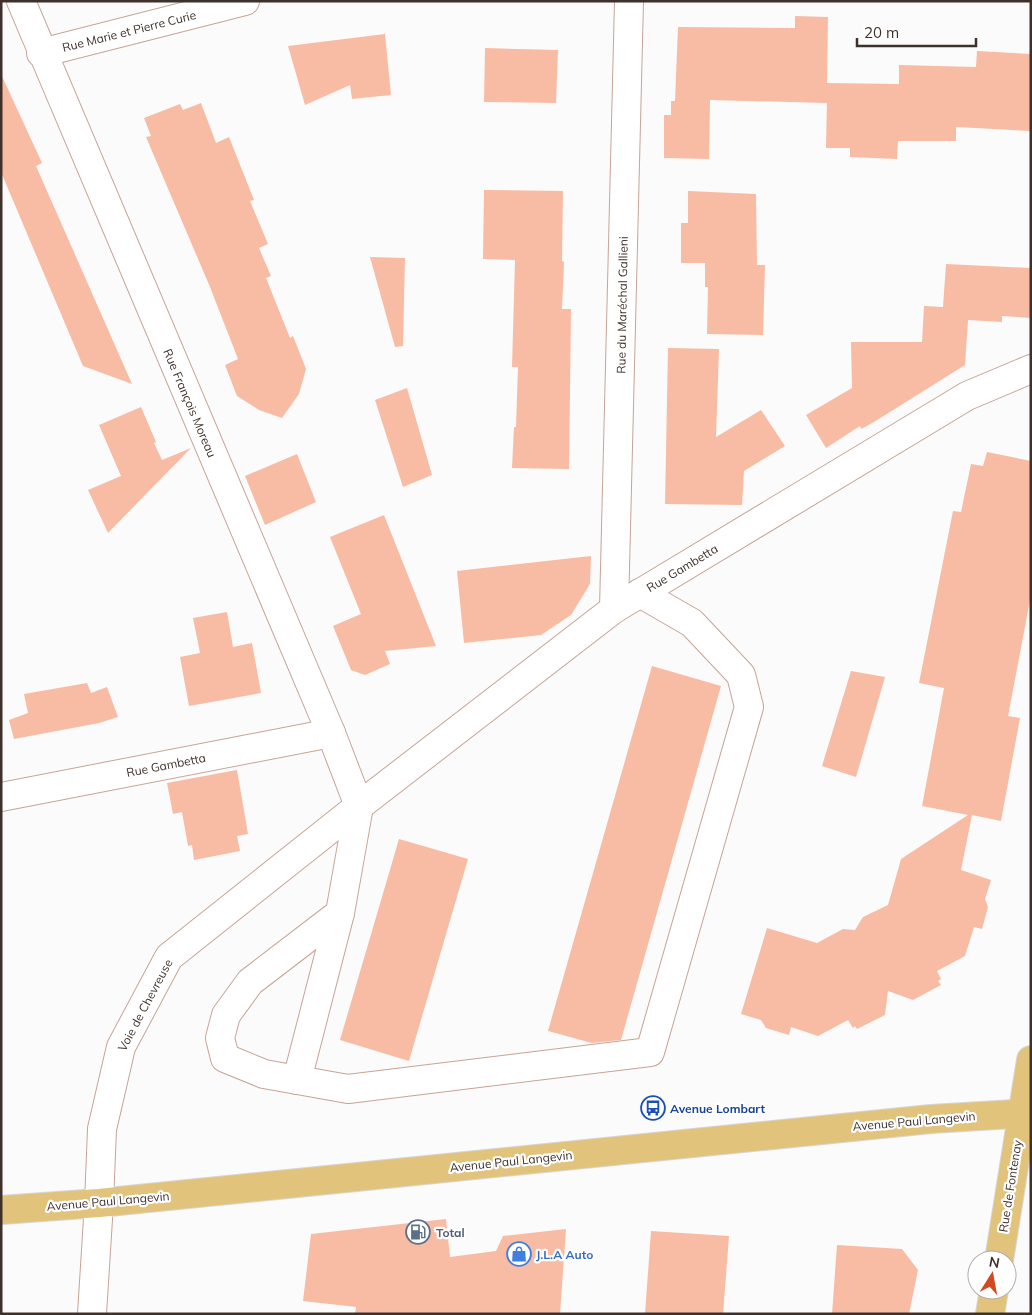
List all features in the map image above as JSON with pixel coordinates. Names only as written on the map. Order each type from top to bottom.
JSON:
[{"type":"main road","points":[[1026,1113],[1031,1060]]},
{"type":"main road","name":"Avenue Paul Langevin","points":[[1,1210],[99,1203],[932,1119],[1026,1113]]},
{"type":"main road","name":"Rue de Fontenay","points":[[1001,1250],[1026,1113]]},
{"type":"main road","points":[[990,1314],[992,1300]]},
{"type":"street","name":"Rue François Moreau","points":[[21,1],[41,53],[331,733],[359,806]]},
{"type":"street","name":"Rue Marie et Pierre Curie","points":[[41,53],[245,1]]},
{"type":"street","name":"Rue du Maréchal Gallieni","points":[[614,609],[629,1]]},
{"type":"street","name":"Rue Gambetta","points":[[359,806],[614,609],[966,396],[1031,370]]},
{"type":"street","points":[[340,913],[250,982],[226,1015],[220,1038],[225,1058],[264,1074],[348,1089],[650,1052],[749,707],[741,675],[692,623],[640,593]]},
{"type":"street","name":"Rue Gambetta","points":[[1,796],[331,733]]},
{"type":"street","points":[[297,1080],[340,913],[359,806]]},
{"type":"street","name":"Voie de Chevreuse","points":[[92,1314],[102,1129],[121,1046],[169,957],[359,806]]},
{"type":"building","points":[[795,16],[828,17],[827,83],[899,84],[899,65],[976,67],[977,51],[1031,54],[1031,131],[956,127],[956,141],[898,141],[897,159],[850,157],[850,148],[826,148],[827,103],[710,100],[709,159],[664,158],[664,115],[671,115],[671,101],[675,101],[678,27],[795,28]]},
{"type":"building","points":[[385,34],[391,95],[352,99],[350,85],[305,105],[288,46]]},
{"type":"building","points":[[485,48],[558,50],[556,103],[484,102]]},
{"type":"building","points":[[1,74],[42,163],[36,166],[132,384],[83,366],[1,172]]},
{"type":"building","points":[[201,103],[216,143],[229,137],[254,200],[250,201],[268,244],[259,248],[271,276],[266,278],[290,338],[293,336],[306,369],[299,394],[282,418],[259,410],[237,396],[225,365],[238,359],[210,287],[146,137],[151,136],[144,118],[180,104],[183,110]]},
{"type":"building","points":[[484,190],[563,191],[562,261],[564,262],[562,309],[571,309],[569,469],[512,468],[514,427],[516,427],[518,367],[512,367],[515,260],[483,259]]},
{"type":"building","points":[[688,191],[756,194],[757,265],[765,265],[763,335],[707,334],[708,287],[705,287],[705,263],[681,263],[681,223],[688,223]]},
{"type":"building","points":[[370,257],[405,258],[403,346],[395,347]]},
{"type":"building","points":[[946,264],[1031,268],[1031,318],[1002,316],[1002,322],[968,320],[965,365],[874,422],[861,429],[860,426],[826,448],[806,415],[852,388],[851,342],[922,342],[924,306],[943,307]]},
{"type":"building","points":[[668,348],[719,349],[716,437],[761,410],[785,446],[744,471],[742,505],[665,504]]},
{"type":"building","points":[[407,388],[432,475],[403,487],[375,400]]},
{"type":"building","points":[[141,407],[162,460],[191,448],[108,533],[88,490],[121,476],[99,425]]},
{"type":"building","points":[[987,452],[1031,461],[1031,595],[1008,716],[1020,718],[1001,821],[972,815],[961,870],[991,880],[985,899],[988,907],[982,929],[974,927],[965,956],[937,971],[941,979],[938,981],[941,985],[913,1000],[888,991],[885,1015],[857,1029],[855,1026],[853,1028],[848,1020],[818,1036],[791,1027],[789,1035],[766,1028],[761,1020],[741,1014],[767,928],[817,943],[843,929],[855,930],[863,917],[888,905],[901,859],[968,815],[922,806],[944,688],[919,683],[953,511],[961,512],[971,464],[983,466]]},
{"type":"building","points":[[297,454],[316,502],[265,525],[245,476]]},
{"type":"building","points":[[384,515],[436,646],[385,651],[390,664],[365,675],[351,670],[333,626],[361,614],[330,537]]},
{"type":"building","points":[[591,556],[590,584],[571,615],[541,635],[464,643],[457,571]]},
{"type":"building","points":[[227,612],[233,647],[252,643],[261,693],[189,706],[180,657],[200,653],[193,618]]},
{"type":"building","points":[[652,666],[721,686],[621,1040],[592,1043],[548,1031]]},
{"type":"building","points":[[851,671],[885,677],[856,777],[822,766]]},
{"type":"building","points":[[87,683],[91,693],[107,687],[118,717],[99,723],[14,739],[9,720],[28,713],[24,694]]},
{"type":"building","points":[[237,770],[248,834],[237,836],[240,851],[194,860],[192,845],[188,846],[182,812],[173,814],[167,783]]},
{"type":"building","points":[[399,839],[468,859],[409,1061],[340,1040]]},
{"type":"building","points":[[446,1219],[450,1257],[496,1251],[503,1236],[566,1229],[560,1314],[355,1314],[356,1307],[303,1301],[311,1234]]},
{"type":"building","points":[[651,1231],[729,1236],[723,1314],[645,1314]]},
{"type":"building","points":[[837,1245],[902,1249],[918,1270],[909,1314],[832,1314]]},
{"type":"place","name":"Avenue Lombart","points":[[653,1108]]},
{"type":"place","name":"Total","points":[[418,1232]]},
{"type":"place","name":"J.L.A Auto","points":[[519,1254]]}]
